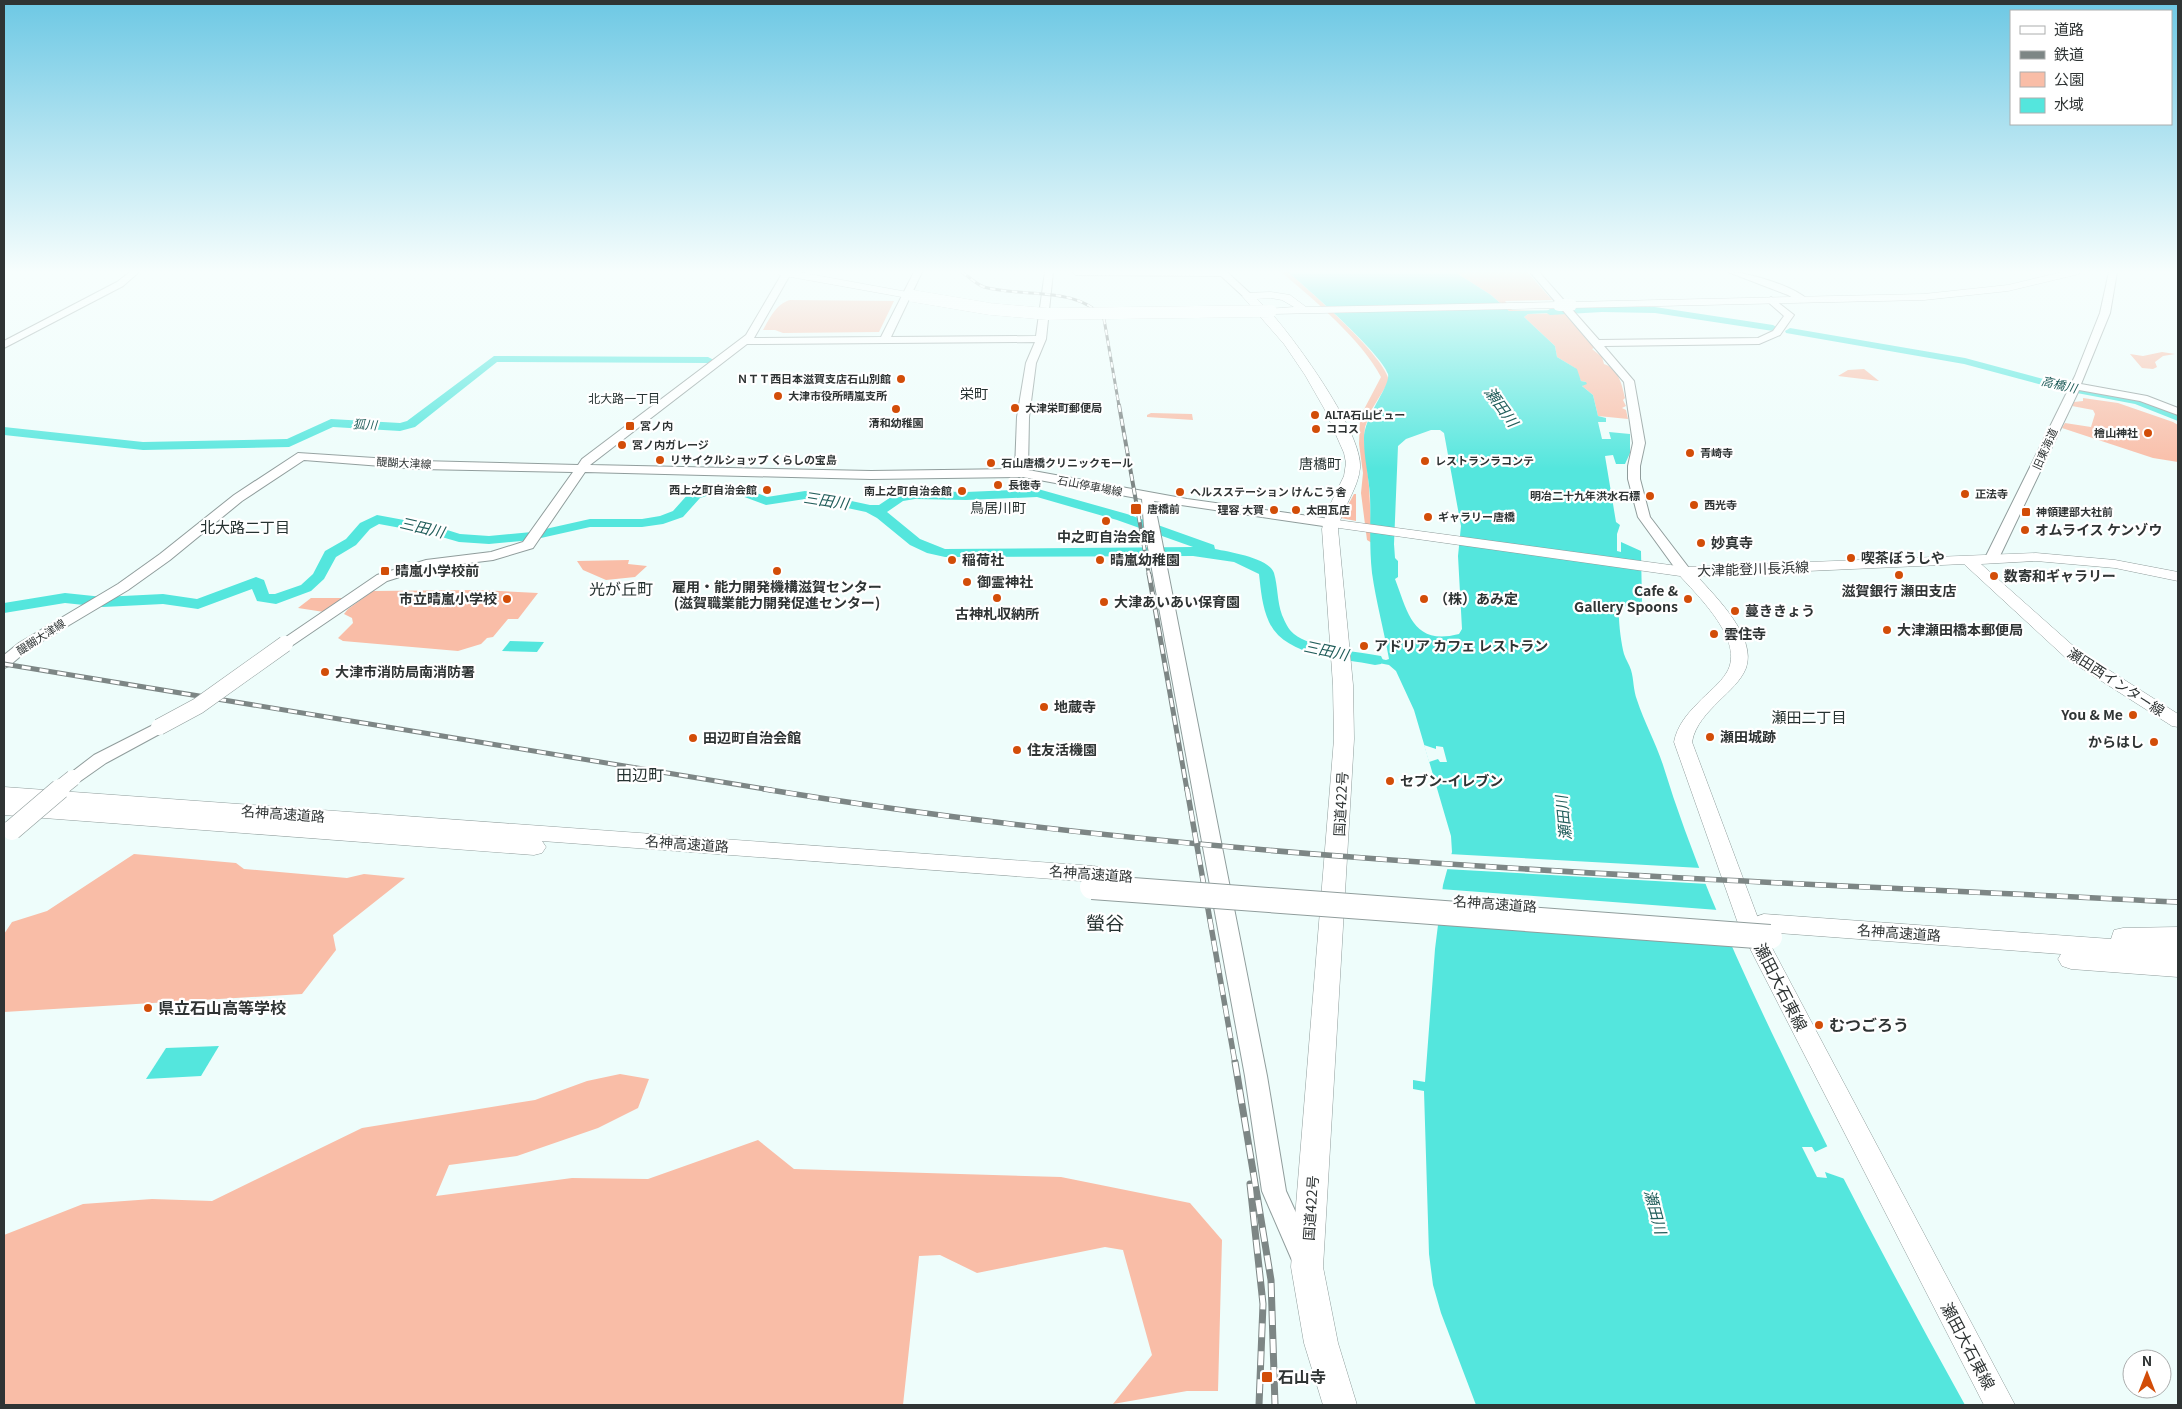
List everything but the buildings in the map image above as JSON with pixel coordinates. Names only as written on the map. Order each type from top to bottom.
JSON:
[{"type":"highway","name":"国道422号","points":[[1283,338],[1310,369],[1327,397],[1349,447],[1352,462],[1351,476],[1338,524],[1344,723],[1342,787],[1307,1267],[1322,1343],[1340,1405]]},
{"type":"highway","name":"名神高速道路","points":[[4,794],[1093,881],[1830,928],[2091,948],[2178,967]]},
{"type":"highway","name":"名神高速道路","points":[[4,808],[2178,953]]},
{"type":"highway","points":[[2091,948],[2178,936]]},
{"type":"main road","points":[[1593,338],[1628,378],[1631,386],[1639,443],[1634,466],[1634,479],[1644,517],[1677,571]]},
{"type":"main road","points":[[537,535],[582,467],[591,458],[746,341]]},
{"type":"main road","name":"旧東海道","points":[[2008,526],[2073,388]]},
{"type":"main road","points":[[1149,496],[1148,501],[1154,539]]},
{"type":"main road","name":"石山停車場線","points":[[1149,496],[1338,524]]},
{"type":"main road","name":"大津能登川長浜線","points":[[1338,524],[1677,571],[1992,558],[2054,558],[2115,564],[2178,576]]},
{"type":"main road","name":"瀬田西インター線","points":[[1967,559],[2073,655],[2178,722]]},
{"type":"main road","name":"瀬田大石東線","points":[[1677,571],[1727,622],[1738,650],[1738,666],[1691,721],[1683,742],[1751,929],[1777,982],[2000,1405]]},
{"type":"street","points":[[4,346],[19,338]]},
{"type":"street","points":[[746,341],[749,338]]},
{"type":"street","points":[[1598,343],[1744,344],[1767,341],[1772,338]]},
{"type":"street","name":"旧東海道","points":[[2073,388],[2094,338]]},
{"type":"street","points":[[746,341],[1041,339],[1031,363],[1024,415],[1020,466],[1023,474]]},
{"type":"street","points":[[2073,388],[2143,398],[2178,412]]},
{"type":"street","name":"醍醐大津線","points":[[4,663],[24,646],[98,602],[165,557],[244,494],[302,456],[420,465],[582,467],[868,475],[1023,474]]},
{"type":"street","name":"石山停車場線","points":[[1023,474],[1149,496]]},
{"type":"street","points":[[1992,558],[2008,526]]},
{"type":"street","points":[[8,833],[73,778],[100,759],[159,728],[213,696],[382,578],[426,564],[510,552],[525,547],[537,535]]},
{"type":"street","points":[[1154,539],[1256,1076],[1274,1191],[1307,1267]]},
{"type":"green space","points":[[1352,338],[1358,338],[1375,356],[1385,370],[1389,381],[1372,409],[1365,427],[1364,439],[1372,543],[1367,540],[1361,493],[1363,473],[1359,444],[1360,417],[1381,377],[1362,349]]},
{"type":"green space","points":[[1546,338],[1585,338],[1594,348],[1592,349],[1602,357],[1604,364],[1613,370],[1621,383],[1625,398],[1623,400],[1626,406],[1622,408],[1626,410],[1628,419],[1598,416],[1593,395],[1582,386],[1586,382],[1581,381],[1575,368],[1557,357],[1555,346]]},
{"type":"green space","points":[[2162,352],[2175,354],[2163,356],[2155,362],[2157,367],[2153,369],[2142,368],[2130,354],[2143,356]]},
{"type":"green space","points":[[1864,369],[1879,381],[1838,376],[1848,370]]},
{"type":"green space","points":[[2083,398],[2118,403],[2178,425],[2178,462],[2153,458],[2062,428],[2065,423],[2091,427],[2095,414],[2093,410],[2072,406],[2074,402],[2083,401]]},
{"type":"green space","points":[[1151,413],[1192,414],[1193,420],[1147,417]]},
{"type":"green space","points":[[1354,494],[1356,494],[1356,521],[1341,518]]},
{"type":"green space","points":[[629,560],[628,564],[647,566],[635,577],[606,580],[583,570],[577,561]]},
{"type":"green space","points":[[479,590],[538,593],[518,619],[508,619],[493,637],[487,638],[481,644],[458,651],[343,641],[338,638],[353,623],[352,618],[344,614],[373,591]]},
{"type":"green space","points":[[311,598],[343,598],[324,612],[298,608]]},
{"type":"green space","points":[[134,854],[236,863],[244,869],[347,878],[364,874],[405,878],[333,935],[336,950],[302,994],[4,1012],[4,934],[12,922],[47,911]]},
{"type":"green space","points":[[620,1074],[649,1079],[638,1108],[598,1128],[517,1156],[449,1165],[436,1196],[572,1178],[648,1179],[758,1140],[794,1169],[1061,1177],[1190,1203],[1222,1240],[1218,1391],[1187,1391],[1113,1404],[1152,1355],[1123,1250],[1105,1247],[977,1273],[940,1255],[919,1256],[903,1405],[4,1405],[4,1235],[83,1204],[152,1199],[212,1201],[362,1128],[535,1100],[587,1081]]},
{"type":"water","name":"瀬田川","points":[[1360,338],[1546,338],[1555,346],[1557,357],[1577,369],[1581,381],[1587,384],[1582,386],[1593,395],[1598,416],[1606,418],[1606,422],[1598,422],[1602,439],[1611,439],[1609,432],[1630,434],[1630,453],[1625,464],[1616,464],[1613,455],[1605,456],[1616,522],[1620,525],[1617,534],[1617,551],[1621,552],[1621,542],[1641,551],[1642,604],[1619,607],[1623,649],[1631,670],[1640,708],[1660,757],[1703,877],[1750,986],[1849,1190],[1965,1405],[1476,1405],[1441,1313],[1433,1285],[1429,1254],[1424,1091],[1413,1089],[1413,1080],[1425,1082],[1435,949],[1443,885],[1452,852],[1451,836],[1414,710],[1396,671],[1389,665],[1353,658],[1352,653],[1389,659],[1372,573],[1370,496],[1364,440],[1368,422],[1388,379],[1388,374],[1383,364]],"holes":[[[1431,430],[1440,430],[1444,433],[1461,526],[1458,556],[1462,629],[1459,634],[1444,636],[1431,635],[1422,631],[1409,615],[1395,579],[1398,577],[1398,561],[1395,558],[1394,544],[1398,446],[1406,439]]]},
{"type":"water","points":[[510,641],[544,642],[537,652],[502,651]]},
{"type":"water","points":[[219,1046],[201,1076],[146,1079],[166,1048]]},
{"type":"pier","points":[[1424,745],[1436,749],[1436,746],[1443,747],[1447,762],[1440,762],[1438,759],[1429,762]]},
{"type":"pier","points":[[1449,854],[1701,868],[1708,884],[1445,869]]},
{"type":"pier","points":[[1440,889],[1718,910],[1732,944],[1436,922]]},
{"type":"pier","points":[[1828,1146],[1845,1179],[1825,1172],[1827,1178],[1817,1177],[1802,1147],[1812,1147],[1815,1152]]},
{"type":"waterway","name":"高橋川","points":[[1829,338],[1965,361],[2061,387],[2138,401],[2178,417]]},
{"type":"waterway","name":"狐川","points":[[4,431],[143,446],[205,443],[289,443],[331,423],[400,427],[411,424],[494,359],[708,360]]},
{"type":"waterway","name":"三田川","points":[[4,608],[65,598],[103,602],[163,599],[198,604],[256,582],[259,583],[262,598],[276,599],[306,588],[319,576],[330,554],[351,542],[365,526],[377,519],[431,529],[459,538],[489,540],[532,536],[590,523],[642,523],[663,520],[678,514],[695,495],[708,491],[741,491],[766,501],[805,495],[870,509]]},
{"type":"waterway","points":[[870,509],[882,509],[899,498],[915,495],[966,496],[1038,493],[1122,517],[1209,548]]},
{"type":"waterway","name":"三田川","points":[[870,509],[882,515],[915,542],[926,548],[945,553],[1183,551],[1238,558],[1258,566],[1266,572],[1268,595],[1273,612],[1277,623],[1288,638],[1305,646],[1375,660]]},
{"type":"railway","points":[[1107,338],[1119,406]]},
{"type":"railway","points":[[1119,405],[1149,575]]},
{"type":"railway","points":[[1149,574],[1187,790]]},
{"type":"railway","points":[[4,664],[771,790]]},
{"type":"railway","points":[[764,789],[939,815],[1116,836],[1197,843]]},
{"type":"railway","points":[[1187,789],[1197,843]]},
{"type":"railway","points":[[1197,843],[1469,865],[1646,876],[2178,902]]},
{"type":"railway","points":[[1197,843],[1235,1063]]},
{"type":"railway","points":[[1235,1062],[1271,1280],[1275,1405]]},
{"type":"railway","points":[[1250,1184],[1263,1304],[1259,1405]]},
{"type":"place","name":"ＮＴＴ西日本滋賀支店石山別館","points":[[901,379]]},
{"type":"place","name":"大津市役所晴嵐支所","points":[[778,396]]},
{"type":"place","name":"大津栄町郵便局","points":[[1015,408]]},
{"type":"place","name":"清和幼稚園","points":[[896,409]]},
{"type":"place","name":"ALTA石山ビュー","points":[[1315,415]]},
{"type":"place","name":"宮ノ内","points":[[630,426]]},
{"type":"place","name":"ココス","points":[[1316,429]]},
{"type":"place","name":"檜山神社","points":[[2148,433]]},
{"type":"place","name":"宮ノ内ガレージ","points":[[622,445]]},
{"type":"place","name":"青崎寺","points":[[1690,453]]},
{"type":"place","name":"リサイクルショップ くらしの宝島","points":[[660,460]]},
{"type":"place","name":"レストランラコンテ","points":[[1425,461]]},
{"type":"place","name":"石山唐橋クリニックモール","points":[[991,463]]},
{"type":"place","name":"長徳寺","points":[[998,485]]},
{"type":"place","name":"西上之町自治会館","points":[[767,490]]},
{"type":"place","name":"南上之町自治会館","points":[[962,491]]},
{"type":"place","name":"ヘルスステーション けんこう舎","points":[[1180,492]]},
{"type":"place","name":"正法寺","points":[[1965,494]]},
{"type":"place","name":"明冶二十九年洪水石標","points":[[1650,496]]},
{"type":"place","name":"西光寺","points":[[1694,505]]},
{"type":"place","name":"唐橋前","points":[[1136,509]]},
{"type":"place","name":"理容 大賀","points":[[1274,510]]},
{"type":"place","name":"太田瓦店","points":[[1296,510]]},
{"type":"place","name":"神領建部大社前","points":[[2026,512]]},
{"type":"place","name":"ギャラリー唐橋","points":[[1428,517]]},
{"type":"place","name":"中之町自治会館","points":[[1106,521]]},
{"type":"place","name":"オムライス ケンゾウ","points":[[2025,530]]},
{"type":"place","name":"妙真寺","points":[[1701,543]]},
{"type":"place","name":"喫茶ぼうしや","points":[[1851,558]]},
{"type":"place","name":"稲荷社","points":[[952,560]]},
{"type":"place","name":"晴嵐幼稚園","points":[[1100,560]]},
{"type":"place","name":"晴嵐小学校前","points":[[385,571]]},
{"type":"place","name":"雇用・能力開発機構滋賀センター (滋賀職業能力開発促進センター)","points":[[777,571]]},
{"type":"place","name":"滋賀銀行 瀬田支店","points":[[1899,575]]},
{"type":"place","name":"数寄和ギャラリー","points":[[1994,576]]},
{"type":"place","name":"御霊神社","points":[[967,582]]},
{"type":"place","name":"古神札収納所","points":[[997,598]]},
{"type":"place","name":"市立晴嵐小学校","points":[[507,599]]},
{"type":"place","name":"（株）あみ定","points":[[1424,599]]},
{"type":"place","name":"Cafe & Gallery Spoons","points":[[1688,599]]},
{"type":"place","name":"大津あいあい保育園","points":[[1104,602]]},
{"type":"place","name":"蔓ききょう","points":[[1735,611]]},
{"type":"place","name":"大津瀬田橋本郵便局","points":[[1887,630]]},
{"type":"place","name":"雲住寺","points":[[1714,634]]},
{"type":"place","name":"アドリア カフェ レストラン","points":[[1364,646]]},
{"type":"place","name":"大津市消防局南消防署","points":[[325,672]]},
{"type":"place","name":"地蔵寺","points":[[1044,707]]},
{"type":"place","name":"You & Me","points":[[2133,715]]},
{"type":"place","name":"瀬田城跡","points":[[1710,737]]},
{"type":"place","name":"田辺町自治会館","points":[[693,738]]},
{"type":"place","name":"からはし","points":[[2154,742]]},
{"type":"place","name":"住友活機園","points":[[1017,750]]},
{"type":"place","name":"セブン-イレブン","points":[[1390,781]]},
{"type":"place","name":"県立石山高等学校","points":[[148,1008]]},
{"type":"place","name":"むつごろう","points":[[1819,1025]]},
{"type":"place","name":"石山寺","points":[[1267,1377]]},
{"type":"district","name":"栄町","points":[[974,394]]},
{"type":"district","name":"北大路一丁目","points":[[624,399]]},
{"type":"district","name":"唐橋町","points":[[1320,464]]},
{"type":"district","name":"鳥居川町","points":[[998,508]]},
{"type":"district","name":"北大路二丁目","points":[[245,528]]},
{"type":"district","name":"光が丘町","points":[[621,589]]},
{"type":"district","name":"瀬田二丁目","points":[[1809,718]]},
{"type":"district","name":"田辺町","points":[[640,775]]},
{"type":"district","name":"螢谷","points":[[1105,923]]}]
